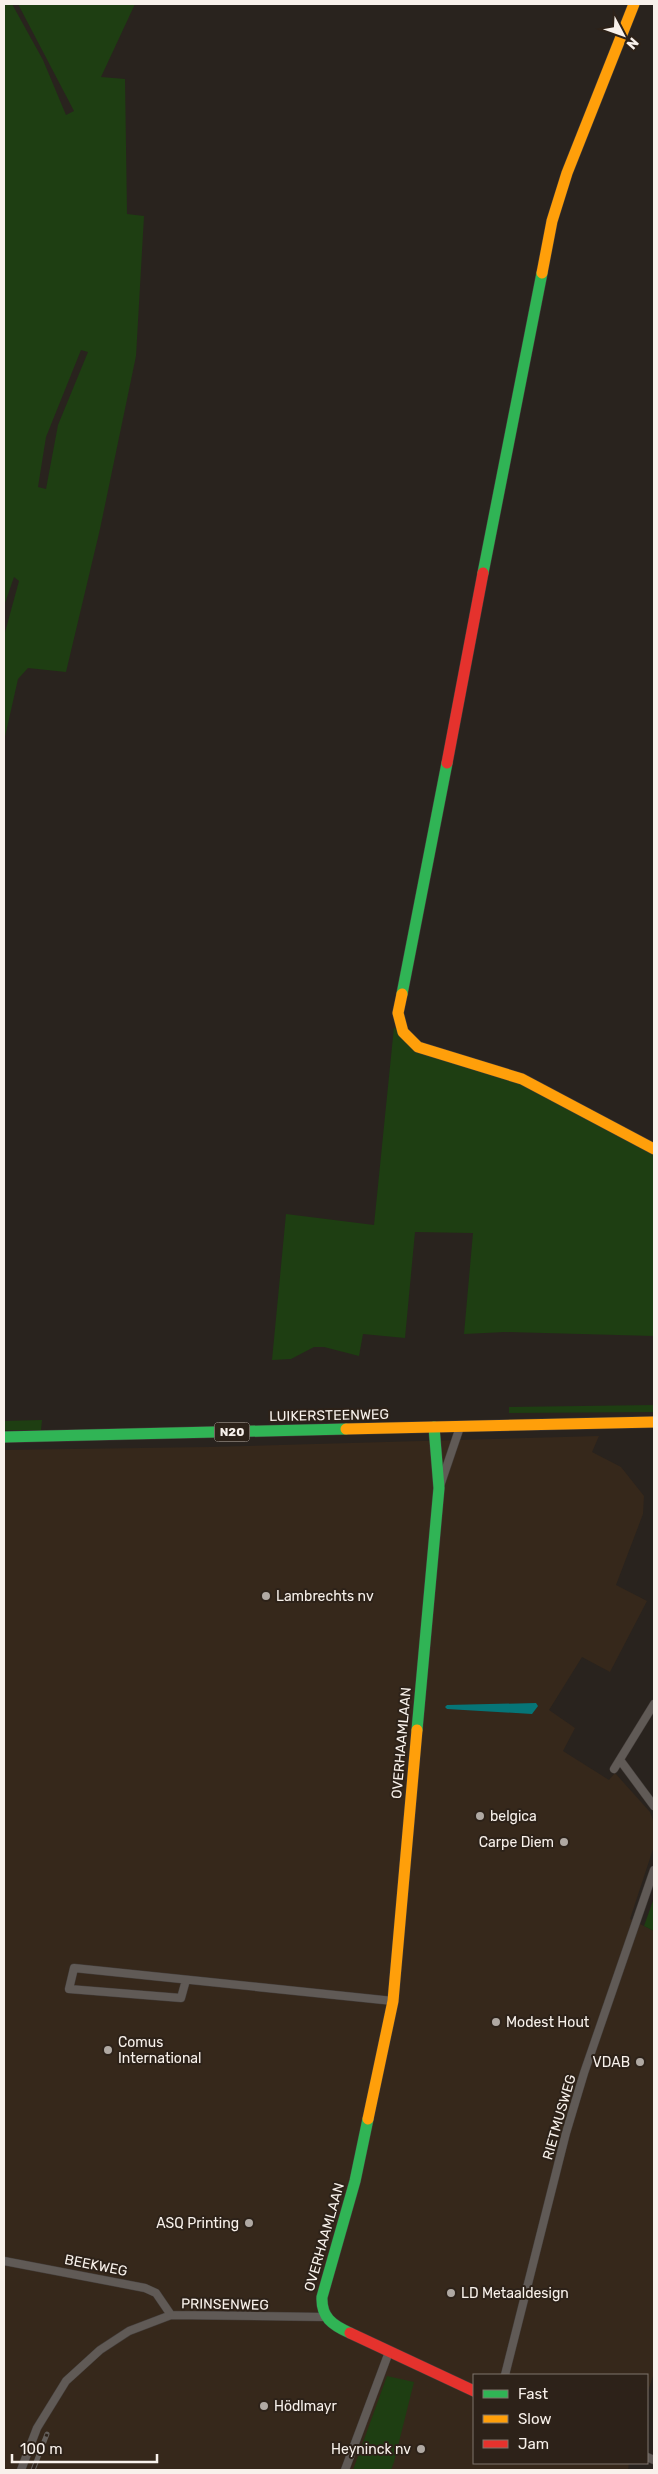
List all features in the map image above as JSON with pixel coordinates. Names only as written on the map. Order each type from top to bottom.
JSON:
[{"type":"street","points":[[634,4],[567,173],[552,222],[398,1013],[404,1032],[418,1047],[522,1079],[654,1149]]},
{"type":"street","name":"LUIKERSTEENWEG","points":[[4,1436],[654,1422]]},
{"type":"street","name":"OVERHAAMLAAN","points":[[324,2317],[321,2309],[322,2297],[355,2181],[393,2001],[439,1488],[434,1427]]},
{"type":"street","name":"OVERHAAMLAAN","points":[[439,1488],[460,1427]]},
{"type":"street","points":[[614,1769],[654,1704]]},
{"type":"street","points":[[620,1760],[654,1806]]},
{"type":"street","name":"RIETMUSWEG","points":[[505,2374],[581,2082],[654,1870]]},
{"type":"street","points":[[186,1980],[181,1998],[70,1989],[74,1968],[393,2001]]},
{"type":"street","name":"BEEKWEG","points":[[4,2260],[145,2288],[156,2293],[171,2315]]},
{"type":"street","name":"PRINSENWEG","points":[[21,2470],[37,2428],[66,2381],[100,2350],[122,2336],[171,2315],[324,2317]]},
{"type":"street","points":[[324,2317],[338,2328],[473,2391]]},
{"type":"street","points":[[345,2470],[389,2352]]},
{"type":"shaded area","points":[[599,1436],[592,1452],[621,1467],[644,1496],[643,1514],[616,1585],[647,1601],[610,1672],[582,1657],[549,1710],[575,1728],[563,1751],[609,1780],[615,1773],[650,1812],[654,1823],[654,1846],[630,1919],[654,1931],[654,2373],[648,2391],[648,2374],[473,2374],[473,2464],[629,2464],[628,2470],[4,2470],[4,1450],[209,1447]]},
{"type":"green space","points":[[4,4],[12,4],[43,60],[66,115],[74,111],[18,4],[135,4],[101,77],[125,79],[127,214],[144,216],[136,356],[100,529],[66,672],[28,668],[18,679],[4,741],[4,636],[19,581],[14,577],[4,606]],"holes":[[[81,350],[88,352],[58,425],[46,489],[38,487],[46,437]]]},
{"type":"green space","points":[[394,1027],[405,1040],[522,1082],[654,1152],[654,1336],[505,1332],[464,1334],[473,1233],[415,1232],[405,1338],[363,1334],[359,1356],[324,1347],[314,1347],[291,1359],[272,1360],[286,1214],[374,1225]]},
{"type":"green space","points":[[654,1405],[654,1412],[509,1413],[509,1407]]},
{"type":"green space","points":[[42,1420],[41,1430],[4,1430],[4,1421]]},
{"type":"green space","points":[[654,1898],[654,1931],[644,1926]]},
{"type":"green space","points":[[387,2376],[414,2382],[394,2462],[391,2470],[353,2470]]},
{"type":"water","points":[[536,1703],[538,1706],[532,1714],[447,1709],[445,1707],[447,1705]]},
{"type":"railway","points":[[33,2470],[47,2434]]},
{"type":"traffic: fast","points":[[483,573],[542,273]]},
{"type":"traffic: fast","points":[[402,994],[447,763]]},
{"type":"traffic: fast","points":[[417,1730],[439,1488],[434,1427]]},
{"type":"traffic: fast","points":[[4,1437],[346,1429]]},
{"type":"traffic: fast","points":[[350,2333],[329,2320],[323,2310],[322,2297],[355,2181],[368,2119]]},
{"type":"traffic: slow","points":[[542,273],[552,221],[567,173],[634,4]]},
{"type":"traffic: slow","points":[[402,994],[398,1013],[403,1032],[418,1047],[522,1079],[654,1149]]},
{"type":"traffic: slow","points":[[346,1429],[654,1422]]},
{"type":"traffic: slow","points":[[368,2119],[393,2001],[417,1730]]},
{"type":"traffic: jam","points":[[447,763],[483,573]]},
{"type":"traffic: jam","points":[[350,2333],[473,2391]]},
{"type":"place","name":"Lambrechts nv","points":[[266,1596]]},
{"type":"place","name":"belgica","points":[[480,1816]]},
{"type":"place","name":"Carpe Diem","points":[[564,1842]]},
{"type":"place","name":"Modest Hout","points":[[496,2022]]},
{"type":"place","name":"Comus International","points":[[108,2050]]},
{"type":"place","name":"VDAB","points":[[640,2062]]},
{"type":"place","name":"ASQ Printing","points":[[249,2223]]},
{"type":"place","name":"LD Metaaldesign","points":[[451,2293]]},
{"type":"place","name":"Hödlmayr","points":[[264,2406]]},
{"type":"place","name":"Heyninck nv","points":[[421,2449]]}]
